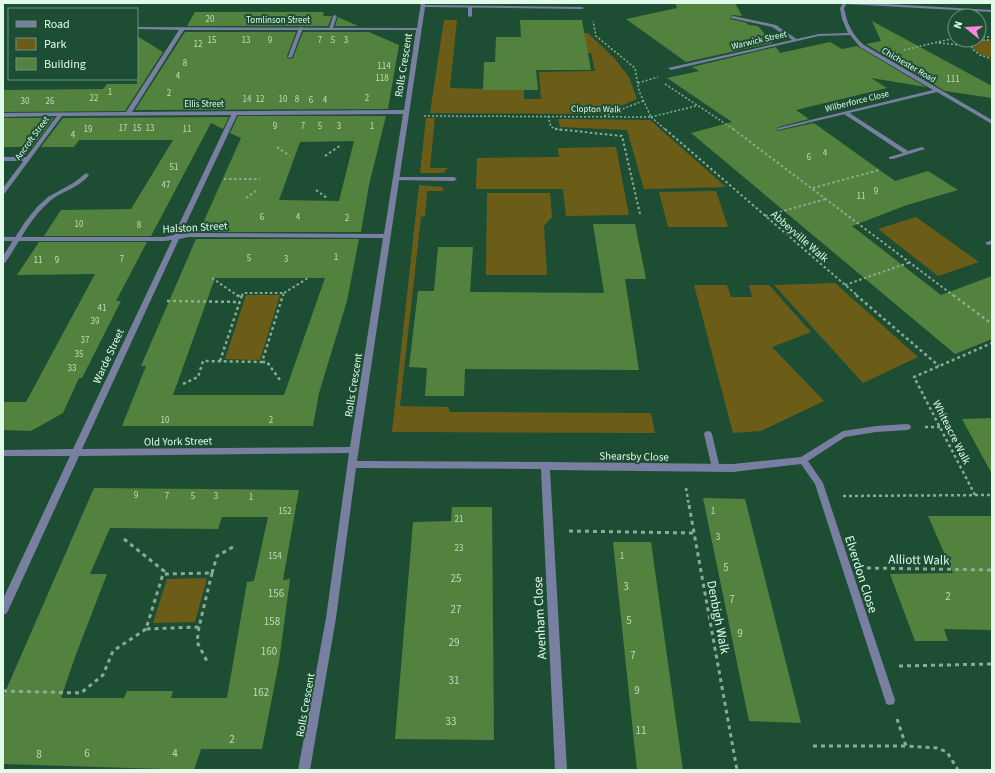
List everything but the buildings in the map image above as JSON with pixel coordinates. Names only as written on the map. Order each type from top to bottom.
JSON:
[{"type":"street","points":[[845,3],[992,11]]},
{"type":"street","name":"Chichester Road","points":[[845,3],[842,9],[851,34],[862,46],[991,121]]},
{"type":"street","points":[[423,5],[582,8]]},
{"type":"street","name":"Rolls Crescent","points":[[304,770],[331,618],[354,450],[423,5]]},
{"type":"street","points":[[470,7],[470,16]]},
{"type":"street","points":[[331,28],[335,16]]},
{"type":"street","points":[[733,17],[774,26],[796,40]]},
{"type":"street","name":"Tomlinson Street","points":[[138,28],[419,29]]},
{"type":"street","points":[[128,114],[182,28]]},
{"type":"street","points":[[290,57],[301,28]]},
{"type":"street","name":"Warwick Street","points":[[671,68],[823,34],[851,34]]},
{"type":"street","name":"Wilberforce Close","points":[[780,129],[938,90]]},
{"type":"street","name":"Ellis Street","points":[[3,115],[235,113],[406,114]]},
{"type":"street","name":"Warde Street","points":[[3,610],[235,113]]},
{"type":"street","points":[[846,113],[907,153]]},
{"type":"street","name":"Ancroft Street","points":[[3,192],[61,114]]},
{"type":"street","points":[[891,158],[922,148]]},
{"type":"street","points":[[3,159],[27,159]]},
{"type":"street","points":[[3,261],[44,203],[60,192],[80,183],[86,175]]},
{"type":"street","points":[[396,179],[454,179]]},
{"type":"street","name":"Halston Street","points":[[3,239],[164,239],[189,235],[388,236]]},
{"type":"street","name":"Shearsby Close","points":[[352,464],[716,468],[769,465],[803,460],[822,446],[843,434],[876,429],[907,427]]},
{"type":"street","points":[[708,434],[716,468]]},
{"type":"street","name":"Old York Street","points":[[3,453],[354,450]]},
{"type":"street","name":"Elverdon Close","points":[[803,460],[819,483],[890,700]]},
{"type":"street","name":"Avenham Close","points":[[545,465],[561,770]]},
{"type":"path","points":[[582,8],[592,15],[596,36],[635,68],[639,91],[651,117]]},
{"type":"path","points":[[878,56],[947,40]]},
{"type":"path","points":[[936,42],[947,43]]},
{"type":"path","points":[[972,48],[976,53],[992,59]]},
{"type":"path","points":[[638,83],[657,78],[696,106],[725,123],[992,324]]},
{"type":"path","points":[[601,117],[643,100]]},
{"type":"path","name":"Clopton Walk","points":[[406,114],[651,117],[696,106]]},
{"type":"path","points":[[548,116],[551,129],[622,136],[640,214]]},
{"type":"path","name":"Abbeyville Walk","points":[[651,117],[939,366]]},
{"type":"path","points":[[325,156],[340,145]]},
{"type":"path","points":[[277,146],[290,156]]},
{"type":"path","points":[[204,179],[260,179]]},
{"type":"path","points":[[316,190],[327,198]]},
{"type":"path","points":[[246,198],[256,191]]},
{"type":"path","points":[[765,216],[826,199]]},
{"type":"path","points":[[844,285],[910,262]]},
{"type":"path","points":[[212,278],[242,298]]},
{"type":"path","points":[[220,361],[243,293],[284,293],[308,278]]},
{"type":"path","points":[[262,362],[284,293]]},
{"type":"path","points":[[146,301],[240,302]]},
{"type":"path","points":[[939,366],[992,343]]},
{"type":"path","points":[[183,384],[198,376],[204,361],[267,362],[280,380]]},
{"type":"path","name":"Whiteacre Walk","points":[[939,366],[914,377],[975,495]]},
{"type":"path","name":"Denbigh Walk","points":[[683,467],[693,533],[737,770]]},
{"type":"path","points":[[823,496],[992,495]]},
{"type":"path","points":[[549,531],[693,533]]},
{"type":"path","points":[[124,539],[164,571],[146,629]]},
{"type":"path","points":[[208,664],[197,642],[199,627],[217,556],[233,547]]},
{"type":"path","name":"Alliott Walk","points":[[847,568],[992,570]]},
{"type":"path","points":[[163,574],[212,573]]},
{"type":"path","points":[[3,691],[81,693],[103,675],[113,651],[146,629],[199,627]]},
{"type":"path","points":[[878,666],[992,664]]},
{"type":"path","points":[[890,700],[906,746]]},
{"type":"path","points":[[813,746],[906,746],[936,748],[947,752],[958,770]]},
{"type":"green space","points":[[444,20],[457,20],[450,88],[524,90],[524,99],[541,99],[539,72],[595,71],[591,53],[532,52],[531,33],[588,33],[614,58],[629,77],[637,99],[602,114],[430,113]]},
{"type":"green space","points":[[987,40],[992,40],[992,58],[982,55],[973,49],[987,48]]},
{"type":"green space","points":[[426,118],[435,118],[430,168],[448,168],[443,173],[420,173]]},
{"type":"green space","points":[[558,119],[650,120],[726,187],[644,189],[627,130],[560,127]]},
{"type":"green space","points":[[616,147],[629,215],[566,216],[563,189],[476,189],[477,158],[559,157],[558,148]]},
{"type":"green space","points":[[419,185],[442,187],[444,191],[427,191],[425,216],[421,217],[400,406],[448,407],[450,412],[651,413],[655,433],[392,432]]},
{"type":"green space","points":[[716,191],[728,227],[668,227],[659,192]]},
{"type":"green space","points":[[487,193],[550,193],[552,217],[544,226],[547,275],[486,275]]},
{"type":"green space","points":[[916,217],[979,262],[938,276],[878,229]]},
{"type":"green space","points":[[835,283],[918,357],[863,383],[774,285]]},
{"type":"green space","points":[[694,285],[727,285],[731,297],[752,297],[749,285],[769,285],[811,332],[772,347],[824,401],[761,431],[733,433]]},
{"type":"green space","points":[[246,295],[280,295],[260,360],[225,359]]},
{"type":"green space","points":[[207,578],[195,622],[153,623],[167,579]]}]
